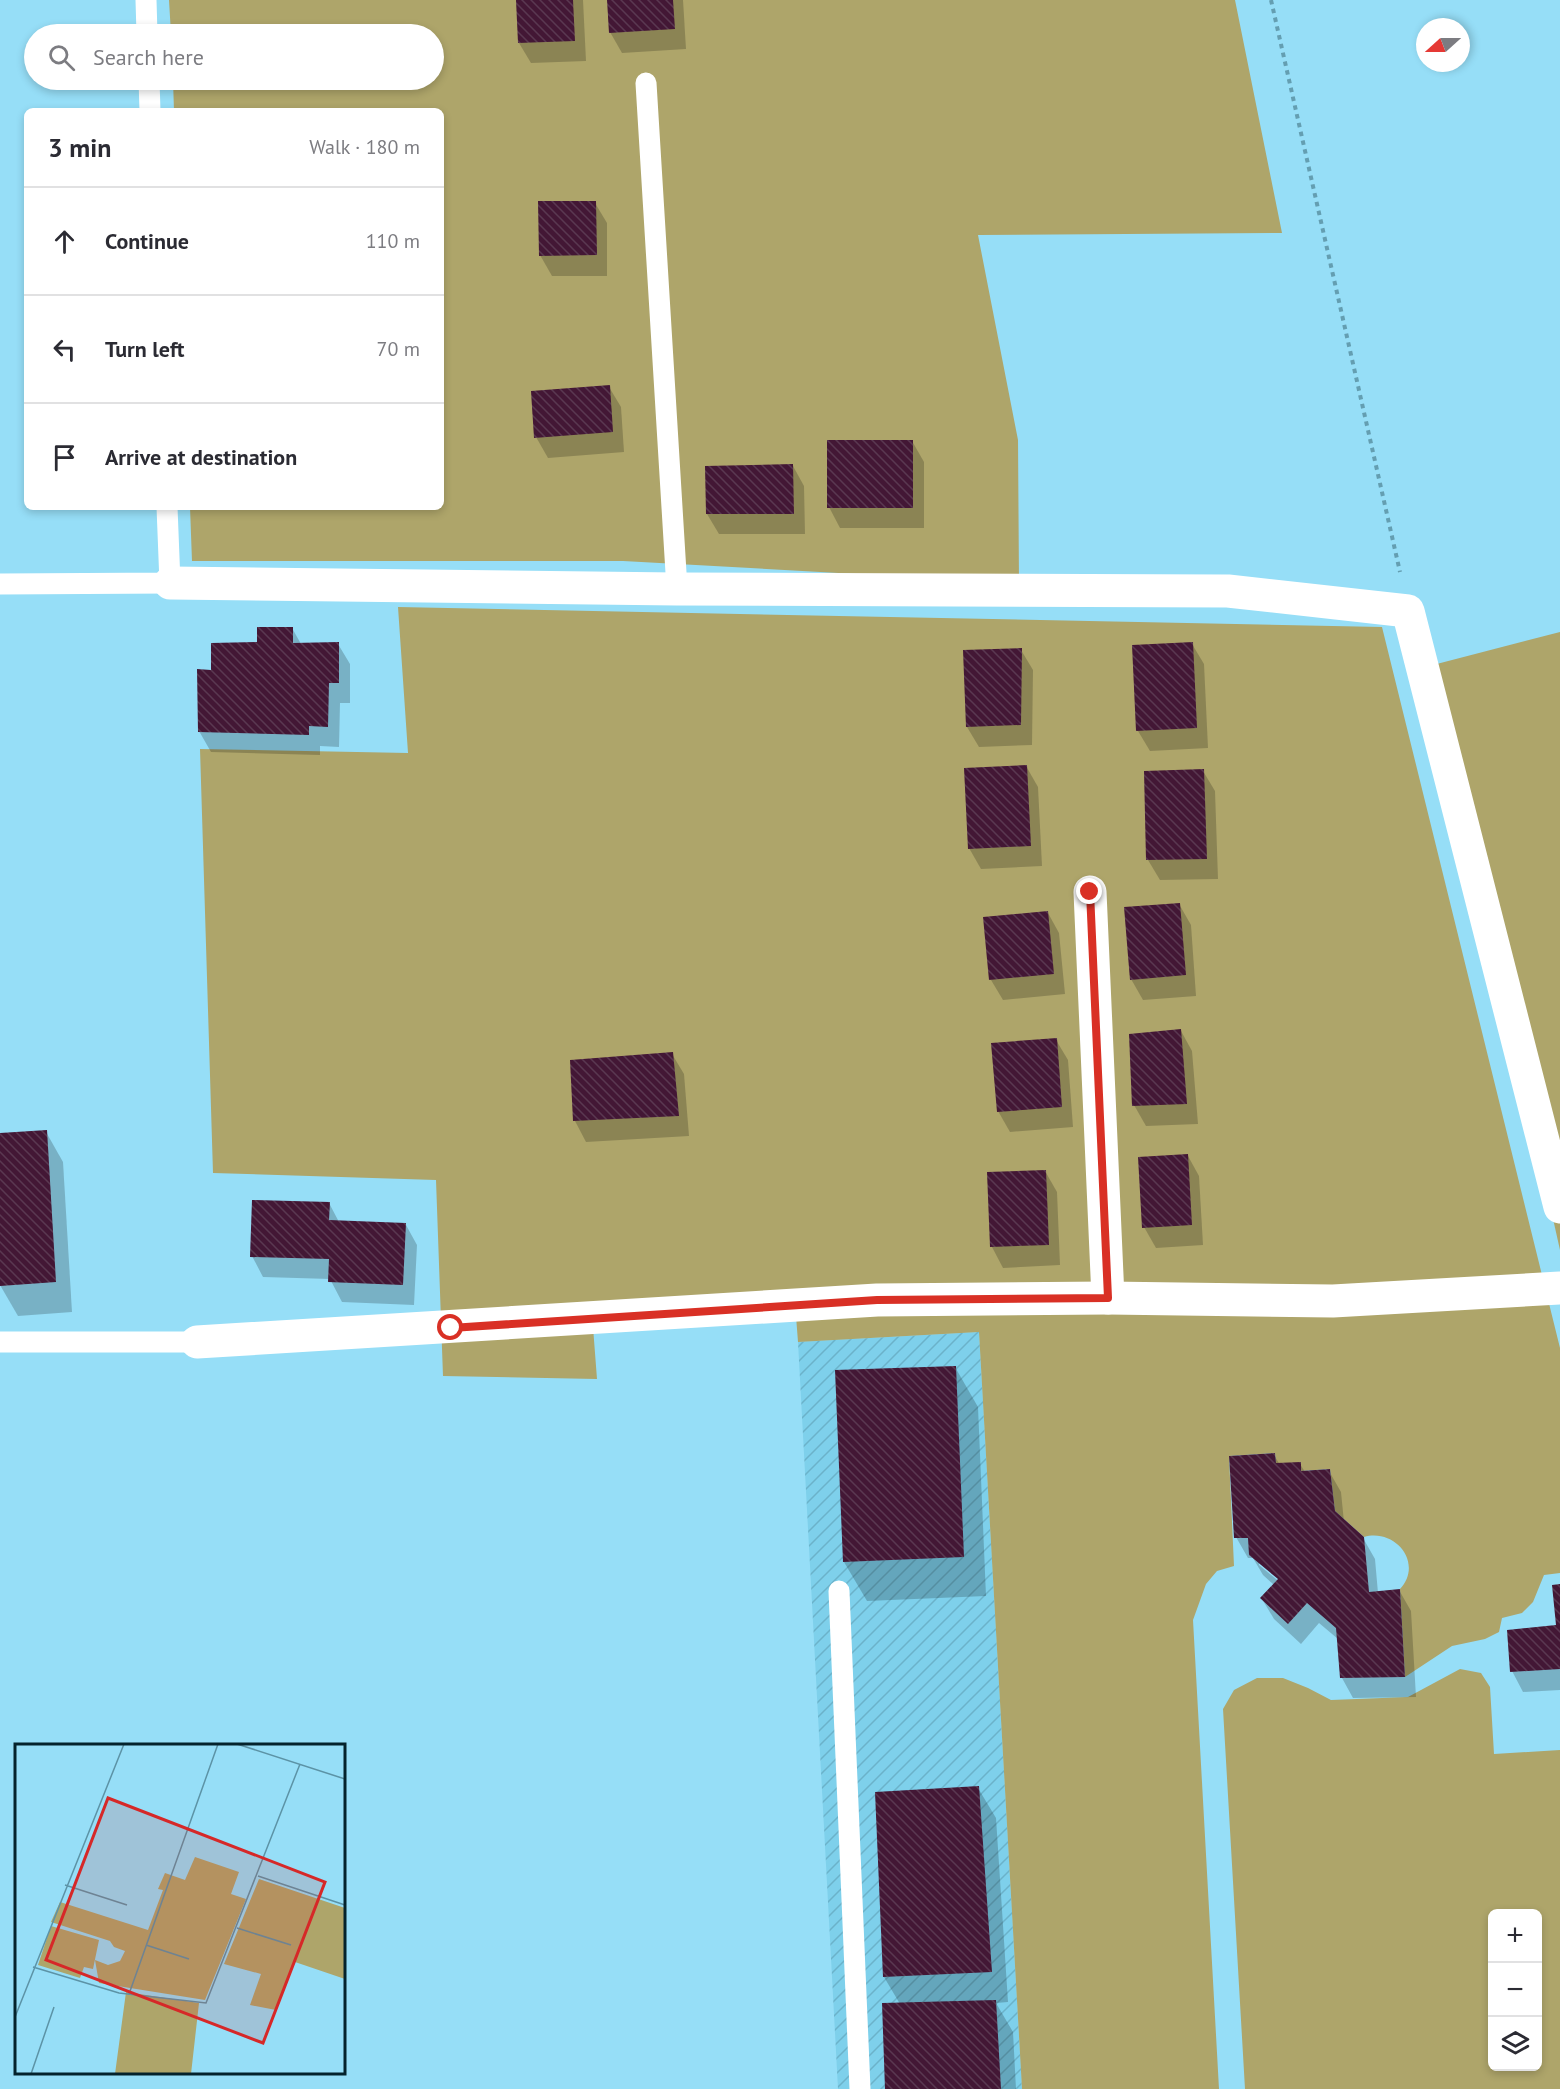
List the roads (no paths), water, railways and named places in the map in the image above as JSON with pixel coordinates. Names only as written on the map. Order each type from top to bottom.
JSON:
[{"type":"street","points":[[170,583],[677,589],[1228,591],[1408,611],[1560,1207]]},
{"type":"street","points":[[1090,892],[1108,1298]]},
{"type":"street","points":[[197,1342],[877,1300],[1108,1298],[1333,1301],[1560,1288]]},
{"type":"lane","points":[[146,0],[147,24]]},
{"type":"lane","points":[[646,83],[677,589]]},
{"type":"lane","points":[[149,90],[150,108]]},
{"type":"lane","points":[[0,584],[170,583],[167,510]]},
{"type":"lane","points":[[0,1342],[197,1342]]},
{"type":"lane","points":[[839,1590],[860,2089]]}]
